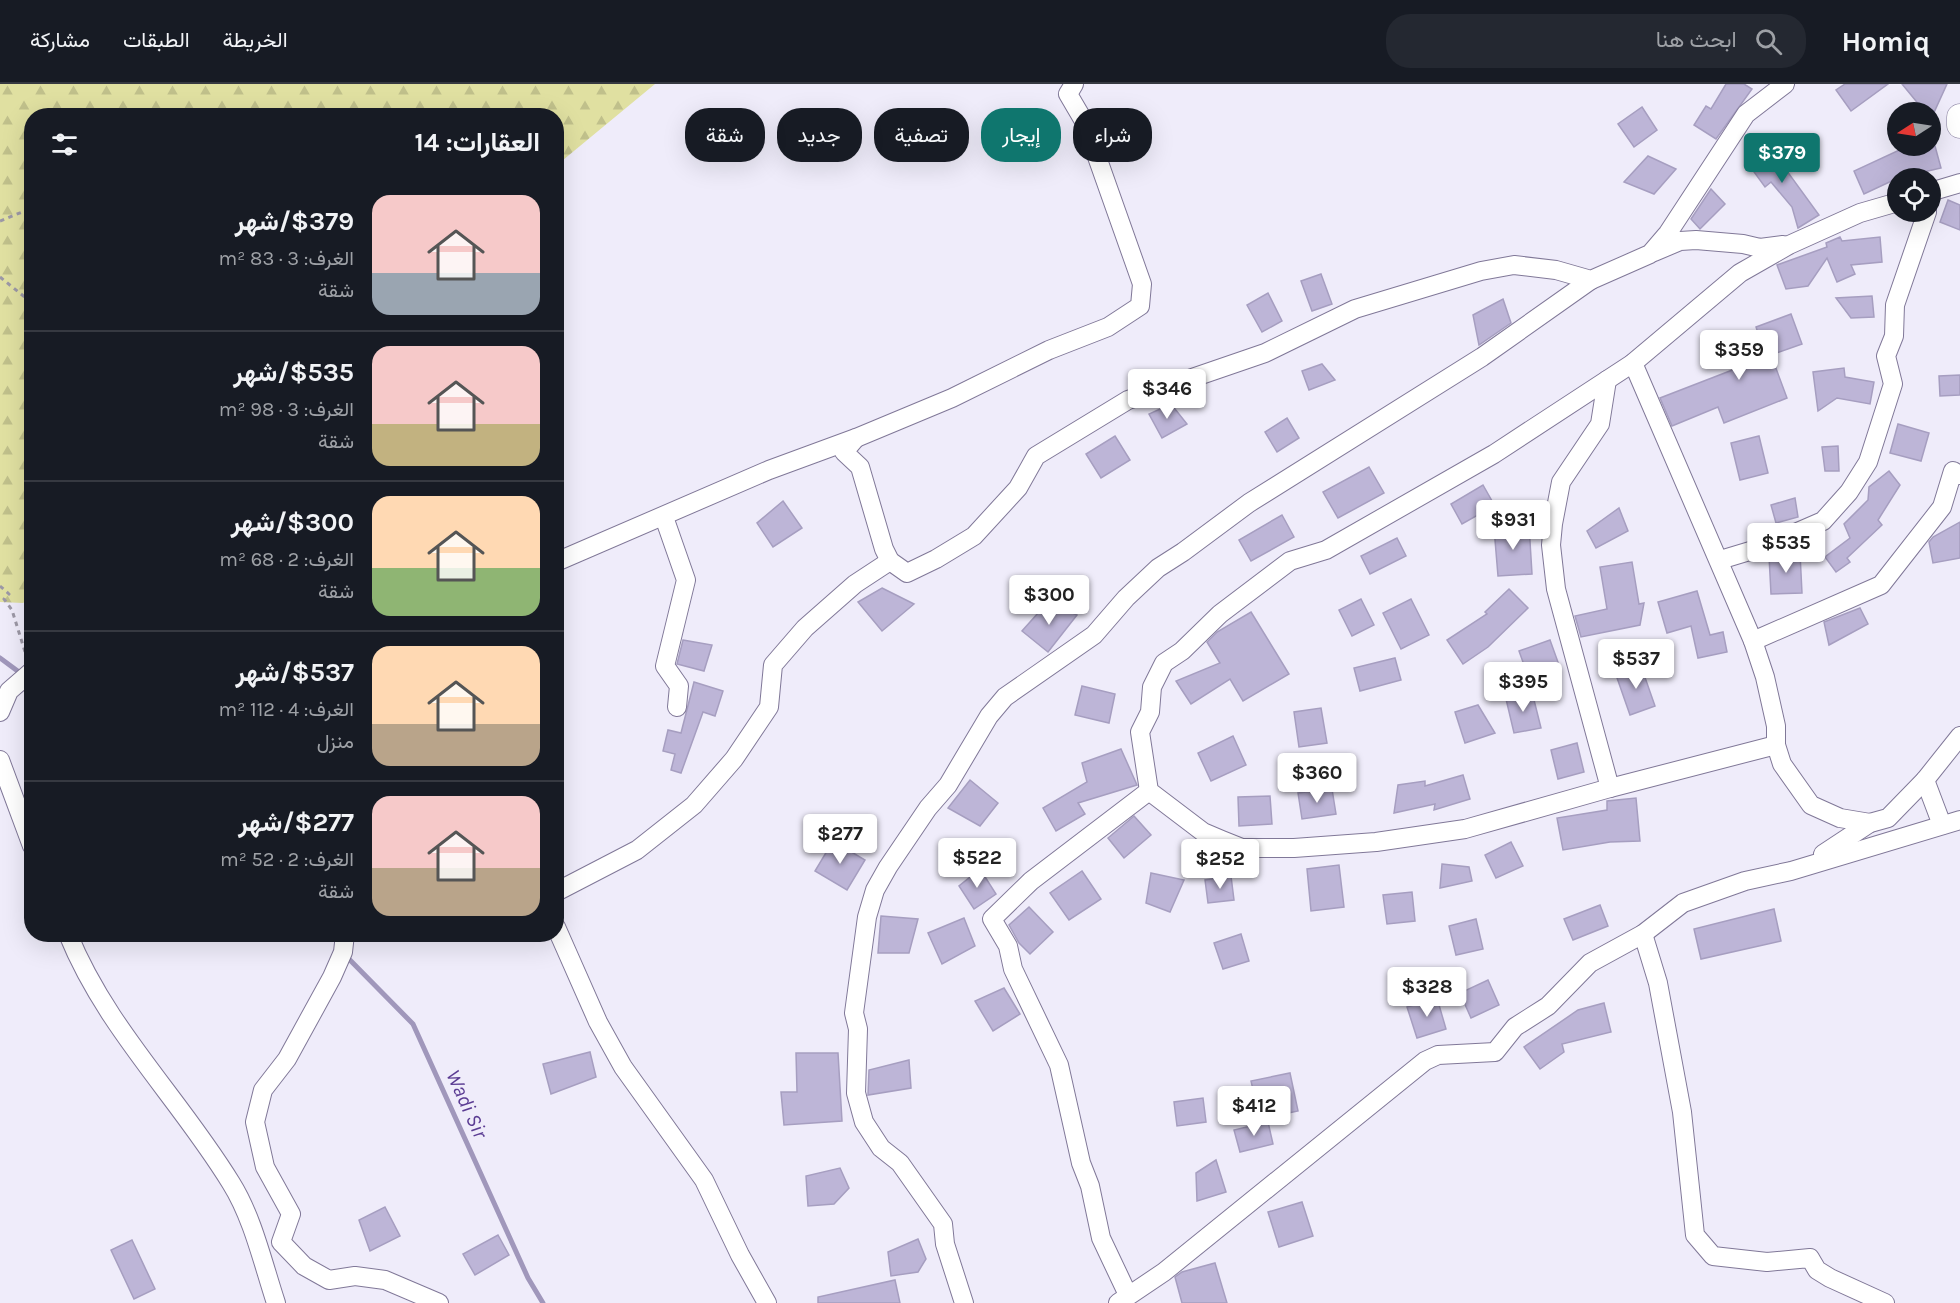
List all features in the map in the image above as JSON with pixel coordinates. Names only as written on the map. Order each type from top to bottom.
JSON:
[{"type":"street","points":[[564,559],[769,470],[856,438],[952,398],[1049,350],[1108,327],[1140,306],[1143,284],[1085,123],[1068,94],[1074,84]]},
{"type":"street","points":[[1650,254],[1668,233],[1746,114],[1776,87]]},
{"type":"street","points":[[1960,117],[1960,125]]},
{"type":"street","points":[[1941,191],[1960,183]]},
{"type":"street","points":[[1776,745],[1610,788],[1511,817],[1438,834],[1294,848],[1242,848],[1203,832],[1149,791],[1140,732],[1150,712],[1152,687],[1164,663],[1182,651],[1200,631],[1290,561],[1326,550],[1494,454],[1633,363],[1740,273],[1789,245],[1860,213],[1887,205]]},
{"type":"street","points":[[1720,560],[1763,547],[1823,521],[1849,492],[1868,462],[1893,384],[1886,356],[1894,336],[1895,305],[1924,222]]},
{"type":"street","points":[[964,1303],[945,1244],[943,1224],[900,1163],[881,1148],[864,1122],[856,1093],[858,1029],[854,1013],[867,917],[875,890],[928,808],[948,785],[971,743],[1005,697],[1094,635],[1126,598],[1158,568],[1249,502],[1482,357],[1591,280],[1680,241],[1743,244],[1760,248],[1789,245]]},
{"type":"street","points":[[856,438],[844,452],[860,467],[884,549],[890,561],[907,573],[974,536],[1018,488],[1036,456],[1128,400],[1265,353],[1363,307],[1480,272],[1514,265],[1556,270],[1591,280]]},
{"type":"street","points":[[1633,363],[1754,640],[1774,716],[1776,745],[1782,764],[1811,805],[1840,818],[1870,823]]},
{"type":"street","points":[[1607,380],[1600,424],[1562,482],[1552,524],[1551,545],[1556,589],[1610,788]]},
{"type":"street","points":[[1754,640],[1881,585],[1942,507],[1953,471],[1960,475]]},
{"type":"street","points":[[664,517],[686,580],[665,666],[679,686],[677,707]]},
{"type":"street","points":[[564,888],[637,850],[694,805],[734,759],[769,707],[772,664],[805,628],[855,584],[890,561]]},
{"type":"street","points":[[0,712],[9,691],[24,674]]},
{"type":"street","points":[[1791,871],[1840,844],[1870,823],[1888,818],[1925,780],[1960,736]]},
{"type":"street","points":[[0,760],[24,824]]},
{"type":"street","points":[[1149,791],[1031,881],[992,919],[1008,946],[1013,969],[1059,1065],[1101,1238],[1123,1299],[1164,1272],[1425,1061],[1438,1055],[1495,1052],[1515,1027],[1548,1005],[1590,963],[1643,934],[1683,903],[1745,881],[1791,871],[1951,822],[1925,780]]},
{"type":"street","points":[[1643,934],[1658,983],[1682,1112],[1695,1235],[1713,1256],[1767,1262],[1810,1258],[1817,1270],[1885,1303]]},
{"type":"street","points":[[72,942],[92,984],[124,1036],[233,1186],[258,1244],[276,1303]]},
{"type":"street","points":[[344,942],[343,952],[332,977],[287,1059],[263,1090],[255,1122],[265,1167],[291,1214],[281,1242],[304,1266],[328,1280],[355,1276],[385,1280],[440,1303]]},
{"type":"street","points":[[563,942],[598,1022],[623,1067],[704,1180],[740,1255],[767,1303]]},
{"type":"path","points":[[0,221],[24,211]]},
{"type":"path","points":[[0,277],[24,296]]},
{"type":"path","points":[[0,586],[9,594],[4,599],[12,610],[24,647]]},
{"type":"green space","points":[[0,84],[655,84],[564,159],[564,108],[24,108],[24,602],[0,602]]},
{"type":"building","points":[[1726,84],[1744,84],[1752,89],[1716,139],[1694,125],[1706,106],[1711,109]]},
{"type":"building","points":[[1845,84],[1888,84],[1851,111],[1836,90]]},
{"type":"building","points":[[1902,84],[1947,84],[1939,102],[1917,102]]},
{"type":"building","points":[[1642,107],[1657,130],[1634,147],[1618,124]]},
{"type":"building","points":[[1768,145],[1819,215],[1798,228],[1792,207],[1771,182],[1765,187],[1746,161]]},
{"type":"building","points":[[1648,156],[1676,169],[1654,194],[1624,182]]},
{"type":"building","points":[[1887,156],[1938,156],[1941,168],[1887,168],[1887,183],[1864,194],[1854,171]]},
{"type":"building","points":[[1711,189],[1725,204],[1700,229],[1691,219]]},
{"type":"building","points":[[1948,200],[1960,205],[1960,230],[1940,222]]},
{"type":"building","points":[[1840,237],[1842,241],[1880,237],[1882,262],[1851,265],[1855,274],[1837,282],[1827,258],[1808,286],[1786,289],[1777,265],[1827,247],[1826,243]]},
{"type":"building","points":[[1321,274],[1332,304],[1312,311],[1301,281]]},
{"type":"building","points":[[1268,293],[1282,321],[1262,332],[1247,305]]},
{"type":"building","points":[[1872,296],[1874,317],[1851,318],[1836,298]]},
{"type":"building","points":[[1503,299],[1511,323],[1479,345],[1473,315]]},
{"type":"building","points":[[1791,314],[1802,344],[1771,355],[1787,398],[1724,423],[1718,407],[1672,426],[1660,398],[1766,357],[1756,327]]},
{"type":"building","points":[[1322,364],[1335,380],[1309,390],[1302,371]]},
{"type":"building","points":[[1844,368],[1845,377],[1874,382],[1870,404],[1837,398],[1818,411],[1813,372]]},
{"type":"building","points":[[1960,375],[1960,395],[1940,396],[1939,376]]},
{"type":"building","points":[[1171,404],[1187,424],[1162,438],[1149,414]]},
{"type":"building","points":[[1287,418],[1299,438],[1277,452],[1265,432]]},
{"type":"building","points":[[1898,424],[1929,433],[1921,461],[1890,453]]},
{"type":"building","points":[[1115,436],[1130,460],[1101,478],[1086,454]]},
{"type":"building","points":[[1759,436],[1768,473],[1740,480],[1731,443]]},
{"type":"building","points":[[1838,446],[1839,471],[1825,471],[1822,447]]},
{"type":"building","points":[[1369,467],[1384,493],[1338,518],[1323,492]]},
{"type":"building","points":[[1889,471],[1900,485],[1878,520],[1882,525],[1847,558],[1850,562],[1836,572],[1825,557],[1850,538],[1844,524],[1868,500],[1869,487]]},
{"type":"building","points":[[1483,485],[1492,501],[1492,507],[1462,524],[1451,504]]},
{"type":"building","points":[[1795,498],[1798,517],[1776,523],[1771,505]]},
{"type":"building","points":[[783,501],[802,528],[773,547],[757,523]]},
{"type":"building","points":[[1619,508],[1628,531],[1596,548],[1587,531]]},
{"type":"building","points":[[1282,515],[1294,537],[1251,561],[1239,540]]},
{"type":"building","points":[[1960,522],[1960,558],[1933,563],[1929,542],[1933,537]]},
{"type":"building","points":[[1529,525],[1532,574],[1498,576],[1494,528]]},
{"type":"building","points":[[1397,538],[1406,556],[1370,574],[1361,556]]},
{"type":"building","points":[[1800,553],[1802,593],[1771,594],[1769,556]]},
{"type":"building","points":[[1632,562],[1639,604],[1644,603],[1640,625],[1581,637],[1575,616],[1607,609],[1600,567]]},
{"type":"building","points":[[882,588],[914,604],[882,631],[858,602]]},
{"type":"building","points":[[1509,589],[1528,608],[1488,647],[1463,664],[1447,640],[1487,614],[1485,612]]},
{"type":"building","points":[[1697,591],[1710,635],[1723,632],[1727,652],[1698,658],[1691,626],[1667,633],[1658,602]]},
{"type":"building","points":[[1361,599],[1374,625],[1352,636],[1339,610]]},
{"type":"building","points":[[1411,599],[1429,635],[1401,649],[1383,613]]},
{"type":"building","points":[[1048,602],[1077,615],[1048,652],[1022,631]]},
{"type":"building","points":[[1860,608],[1868,624],[1829,645],[1824,622]]},
{"type":"building","points":[[1251,612],[1289,674],[1243,701],[1230,679],[1191,704],[1176,681],[1220,663],[1207,642],[1217,632]]},
{"type":"building","points":[[683,640],[712,645],[704,671],[677,664]]},
{"type":"building","points":[[1550,640],[1559,665],[1528,676],[1519,651]]},
{"type":"building","points":[[1395,658],[1401,680],[1360,691],[1354,668]]},
{"type":"building","points":[[1641,666],[1655,706],[1630,715],[1616,675]]},
{"type":"building","points":[[694,682],[723,691],[715,716],[703,712],[681,773],[671,770],[675,754],[663,751],[668,730],[681,733]]},
{"type":"building","points":[[1082,686],[1115,694],[1109,723],[1075,715]]},
{"type":"building","points":[[1532,692],[1541,728],[1514,733],[1506,699]]},
{"type":"building","points":[[1478,705],[1495,733],[1465,743],[1455,712]]},
{"type":"building","points":[[1321,708],[1327,743],[1299,747],[1294,712]]},
{"type":"building","points":[[1233,736],[1246,765],[1211,781],[1198,753]]},
{"type":"building","points":[[1577,743],[1584,772],[1558,779],[1551,750]]},
{"type":"building","points":[[1121,749],[1137,785],[1078,803],[1085,814],[1056,831],[1043,808],[1087,782],[1082,763]]},
{"type":"building","points":[[1463,775],[1470,799],[1434,810],[1435,804],[1394,813],[1398,785],[1425,781],[1425,786]]},
{"type":"building","points":[[970,780],[998,803],[980,826],[948,808]]},
{"type":"building","points":[[1332,789],[1336,814],[1302,819],[1298,793]]},
{"type":"building","points":[[1270,796],[1272,824],[1239,826],[1238,797]]},
{"type":"building","points":[[1636,798],[1640,841],[1610,842],[1563,850],[1557,818],[1607,810],[1607,801]]},
{"type":"building","points":[[1134,816],[1151,835],[1124,858],[1108,838]]},
{"type":"building","points":[[833,841],[865,860],[847,890],[815,871]]},
{"type":"building","points":[[1511,842],[1523,866],[1496,878],[1485,855]]},
{"type":"building","points":[[1442,864],[1469,867],[1472,881],[1440,888]]},
{"type":"building","points":[[1339,865],[1344,907],[1311,911],[1307,869]]},
{"type":"building","points":[[980,869],[996,894],[974,909],[959,886]]},
{"type":"building","points":[[1082,871],[1101,899],[1069,920],[1050,893]]},
{"type":"building","points":[[1151,873],[1184,880],[1170,912],[1146,903]]},
{"type":"building","points":[[1231,876],[1234,900],[1208,903],[1205,880]]},
{"type":"building","points":[[1412,892],[1415,921],[1387,924],[1383,895]]},
{"type":"building","points":[[1600,905],[1608,926],[1573,940],[1564,919]]},
{"type":"building","points":[[1029,907],[1053,932],[1030,954],[1019,943],[1009,925]]},
{"type":"building","points":[[1774,909],[1781,941],[1701,959],[1694,929]]},
{"type":"building","points":[[881,916],[918,919],[909,953],[878,953]]},
{"type":"building","points":[[964,918],[975,946],[942,964],[928,933]]},
{"type":"building","points":[[1476,919],[1483,949],[1456,955],[1449,926]]},
{"type":"building","points":[[1241,934],[1249,961],[1223,969],[1214,943]]},
{"type":"building","points":[[1488,980],[1499,1005],[1471,1018],[1460,993]]},
{"type":"building","points":[[1004,988],[1020,1014],[993,1031],[975,1001]]},
{"type":"building","points":[[1437,998],[1446,1029],[1417,1038],[1407,1007]]},
{"type":"building","points":[[1604,1003],[1611,1032],[1562,1044],[1564,1052],[1540,1069],[1524,1047],[1578,1010]]},
{"type":"building","points":[[590,1052],[596,1077],[551,1094],[543,1064]]},
{"type":"building","points":[[796,1053],[838,1053],[842,1121],[784,1125],[781,1092],[797,1092]]},
{"type":"building","points":[[909,1060],[911,1088],[868,1095],[869,1070]]},
{"type":"building","points":[[1290,1073],[1298,1111],[1260,1119],[1251,1081]]},
{"type":"building","points":[[1203,1098],[1206,1122],[1177,1126],[1174,1102]]},
{"type":"building","points":[[1268,1122],[1273,1144],[1240,1152],[1234,1130]]},
{"type":"building","points":[[1216,1160],[1226,1192],[1197,1201],[1196,1173]]},
{"type":"building","points":[[840,1168],[849,1188],[834,1204],[808,1206],[806,1176]]},
{"type":"building","points":[[1302,1202],[1313,1236],[1279,1247],[1268,1212]]},
{"type":"building","points":[[385,1207],[400,1236],[370,1251],[359,1220]]},
{"type":"building","points":[[498,1235],[509,1255],[475,1275],[463,1254]]},
{"type":"building","points":[[918,1239],[926,1259],[918,1272],[891,1276],[888,1252]]},
{"type":"building","points":[[132,1240],[155,1289],[134,1299],[111,1250]]},
{"type":"building","points":[[1215,1263],[1227,1303],[1182,1303],[1175,1277],[1182,1272]]},
{"type":"building","points":[[895,1280],[900,1303],[818,1303],[818,1297]]},
{"type":"waterway","name":"Wadi Sir","points":[[0,658],[23,675]]},
{"type":"waterway","name":"Wadi Sir","points":[[346,956],[413,1024],[528,1278],[543,1303]]}]
